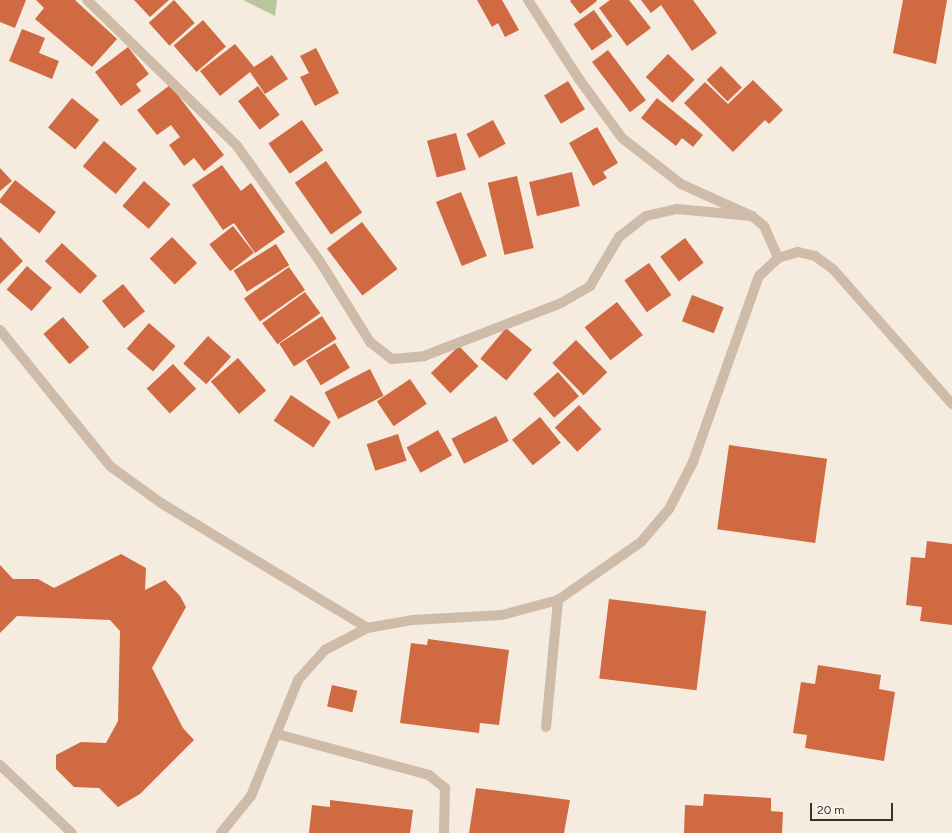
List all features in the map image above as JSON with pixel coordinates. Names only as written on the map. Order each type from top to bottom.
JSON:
[{"type":"street","points":[[87,0],[237,146],[320,260],[370,342],[392,359],[424,356],[561,303],[590,286],[620,237],[646,216],[677,210],[752,216]]},
{"type":"street","points":[[528,0],[579,79],[622,138],[681,184],[752,216],[764,226],[778,258]]},
{"type":"street","points":[[221,833],[252,796],[298,680],[325,650],[367,628],[413,620],[502,615],[558,600],[641,542],[669,509],[693,462],[759,276],[778,258],[798,252],[815,256],[833,269],[952,404]]},
{"type":"street","points":[[0,330],[110,466],[161,504],[367,628]]},
{"type":"street","points":[[546,727],[558,600]]},
{"type":"street","points":[[277,734],[429,775],[444,788],[444,833]]},
{"type":"street","points":[[0,765],[72,833]]},
{"type":"green space","points":[[243,0],[277,0],[275,16]]},
{"type":"building","points":[[0,0],[26,0],[15,28],[0,22]]},
{"type":"building","points":[[36,0],[75,0],[117,39],[92,67],[35,19],[44,8]]},
{"type":"building","points":[[134,0],[169,0],[150,17]]},
{"type":"building","points":[[174,0],[195,23],[169,46],[149,23]]},
{"type":"building","points":[[477,0],[502,0],[519,30],[505,37],[498,23],[492,27]]},
{"type":"building","points":[[610,0],[629,0],[651,28],[627,46],[599,8]]},
{"type":"building","points":[[641,0],[693,0],[717,33],[692,51],[661,5],[651,13]]},
{"type":"building","points":[[903,0],[947,0],[936,64],[893,53]]},
{"type":"building","points":[[570,1],[597,1],[580,14]]},
{"type":"building","points":[[594,10],[612,36],[592,51],[574,24]]},
{"type":"building","points":[[203,20],[226,46],[197,72],[174,46]]},
{"type":"building","points":[[22,29],[45,38],[39,53],[59,61],[52,79],[9,61]]},
{"type":"building","points":[[235,44],[254,67],[272,55],[288,79],[265,94],[250,72],[220,96],[200,71]]},
{"type":"building","points":[[128,47],[149,74],[136,84],[141,91],[121,106],[95,72]]},
{"type":"building","points":[[316,48],[339,93],[315,106],[300,77],[309,73],[300,56]]},
{"type":"building","points":[[608,50],[646,100],[630,112],[592,62]]},
{"type":"building","points":[[668,54],[695,80],[672,103],[646,77]]},
{"type":"building","points":[[721,66],[742,88],[727,101],[707,80]]},
{"type":"building","points":[[753,80],[783,110],[769,124],[765,120],[733,152],[684,103],[705,82],[728,104]]},
{"type":"building","points":[[568,81],[585,109],[561,124],[544,95]]},
{"type":"building","points":[[170,85],[224,155],[204,171],[194,158],[184,166],[169,145],[180,137],[171,125],[157,135],[137,110]]},
{"type":"building","points":[[258,86],[280,115],[260,130],[238,101]]},
{"type":"building","points":[[72,98],[99,120],[75,150],[48,128]]},
{"type":"building","points":[[657,98],[703,135],[693,147],[682,138],[676,146],[641,118]]},
{"type":"building","points":[[302,120],[323,150],[290,174],[268,144]]},
{"type":"building","points":[[493,120],[506,144],[479,158],[467,134]]},
{"type":"building","points":[[597,127],[618,163],[603,172],[607,178],[593,186],[569,143]]},
{"type":"building","points":[[456,133],[466,170],[437,177],[427,141]]},
{"type":"building","points":[[104,141],[137,169],[116,194],[83,166]]},
{"type":"building","points":[[326,161],[362,213],[331,234],[295,183]]},
{"type":"building","points":[[222,165],[241,191],[251,183],[285,232],[255,253],[234,223],[223,230],[192,185]]},
{"type":"building","points":[[0,168],[12,181],[0,191]]},
{"type":"building","points":[[572,172],[580,206],[537,216],[529,182]]},
{"type":"building","points":[[517,176],[534,248],[504,255],[488,183]]},
{"type":"building","points":[[15,180],[56,212],[39,233],[0,203],[0,199]]},
{"type":"building","points":[[144,181],[170,204],[149,229],[122,206]]},
{"type":"building","points":[[461,192],[487,256],[462,266],[436,202]]},
{"type":"building","points":[[362,222],[398,269],[362,296],[327,248]]},
{"type":"building","points":[[233,226],[254,253],[230,271],[209,244]]},
{"type":"building","points":[[0,237],[23,261],[0,284]]},
{"type":"building","points":[[172,237],[197,263],[175,284],[150,259]]},
{"type":"building","points":[[685,238],[704,263],[679,281],[660,257]]},
{"type":"building","points":[[62,243],[97,276],[80,294],[45,261]]},
{"type":"building","points":[[276,244],[289,265],[247,292],[234,270]]},
{"type":"building","points":[[649,263],[671,295],[647,312],[624,280]]},
{"type":"building","points":[[27,266],[52,288],[32,311],[7,289]]},
{"type":"building","points":[[289,267],[305,290],[260,321],[244,299]]},
{"type":"building","points":[[123,284],[145,311],[124,328],[102,301]]},
{"type":"building","points":[[305,292],[320,313],[277,344],[262,323]]},
{"type":"building","points":[[692,295],[724,307],[714,333],[682,321]]},
{"type":"building","points":[[617,302],[643,335],[611,360],[585,327]]},
{"type":"building","points":[[322,316],[337,339],[294,366],[279,344]]},
{"type":"building","points":[[63,317],[89,347],[70,364],[43,334]]},
{"type":"building","points":[[149,323],[175,346],[153,372],[127,349]]},
{"type":"building","points":[[506,328],[532,350],[506,380],[480,359]]},
{"type":"building","points":[[208,336],[231,357],[206,384],[183,363]]},
{"type":"building","points":[[576,340],[607,372],[584,395],[552,363]]},
{"type":"building","points":[[335,343],[350,368],[321,385],[306,361]]},
{"type":"building","points":[[459,346],[478,366],[450,393],[431,373]]},
{"type":"building","points":[[238,358],[266,390],[239,414],[211,382]]},
{"type":"building","points":[[173,364],[196,389],[170,413],[147,389]]},
{"type":"building","points":[[370,369],[384,396],[338,419],[325,392]]},
{"type":"building","points":[[558,372],[579,396],[554,418],[533,394]]},
{"type":"building","points":[[410,379],[427,404],[394,426],[377,401]]},
{"type":"building","points":[[291,395],[331,422],[313,448],[274,421]]},
{"type":"building","points":[[579,405],[602,429],[577,452],[555,428]]},
{"type":"building","points":[[496,416],[509,441],[464,464],[451,439]]},
{"type":"building","points":[[540,417],[561,443],[533,465],[512,440]]},
{"type":"building","points":[[438,430],[452,455],[421,473],[407,447]]},
{"type":"building","points":[[398,434],[407,461],[375,471],[367,444]]},
{"type":"building","points":[[729,445],[827,459],[815,543],[717,529]]},
{"type":"building","points":[[927,541],[952,544],[952,625],[920,621],[922,607],[906,605],[911,557],[925,558]]},
{"type":"building","points":[[121,554],[146,568],[145,590],[165,580],[180,596],[186,607],[152,668],[183,728],[194,740],[140,794],[118,807],[99,788],[74,787],[56,769],[56,755],[81,742],[106,743],[118,721],[120,631],[110,620],[17,616],[0,633],[0,565],[13,579],[38,579],[54,588]]},
{"type":"building","points":[[609,599],[706,611],[697,690],[599,678]]},
{"type":"building","points":[[428,639],[509,650],[499,725],[480,723],[479,733],[400,723],[411,643],[427,645]]},
{"type":"building","points":[[818,665],[881,675],[879,689],[895,692],[884,761],[805,748],[807,735],[793,733],[801,682],[815,684]]},
{"type":"building","points":[[332,685],[357,691],[352,712],[327,706]]},
{"type":"building","points":[[476,788],[570,800],[564,833],[469,833]]},
{"type":"building","points":[[704,794],[771,798],[771,811],[783,812],[782,833],[684,833],[685,805],[703,806]]},
{"type":"building","points":[[330,800],[413,810],[410,833],[309,833],[312,805],[330,807]]}]
